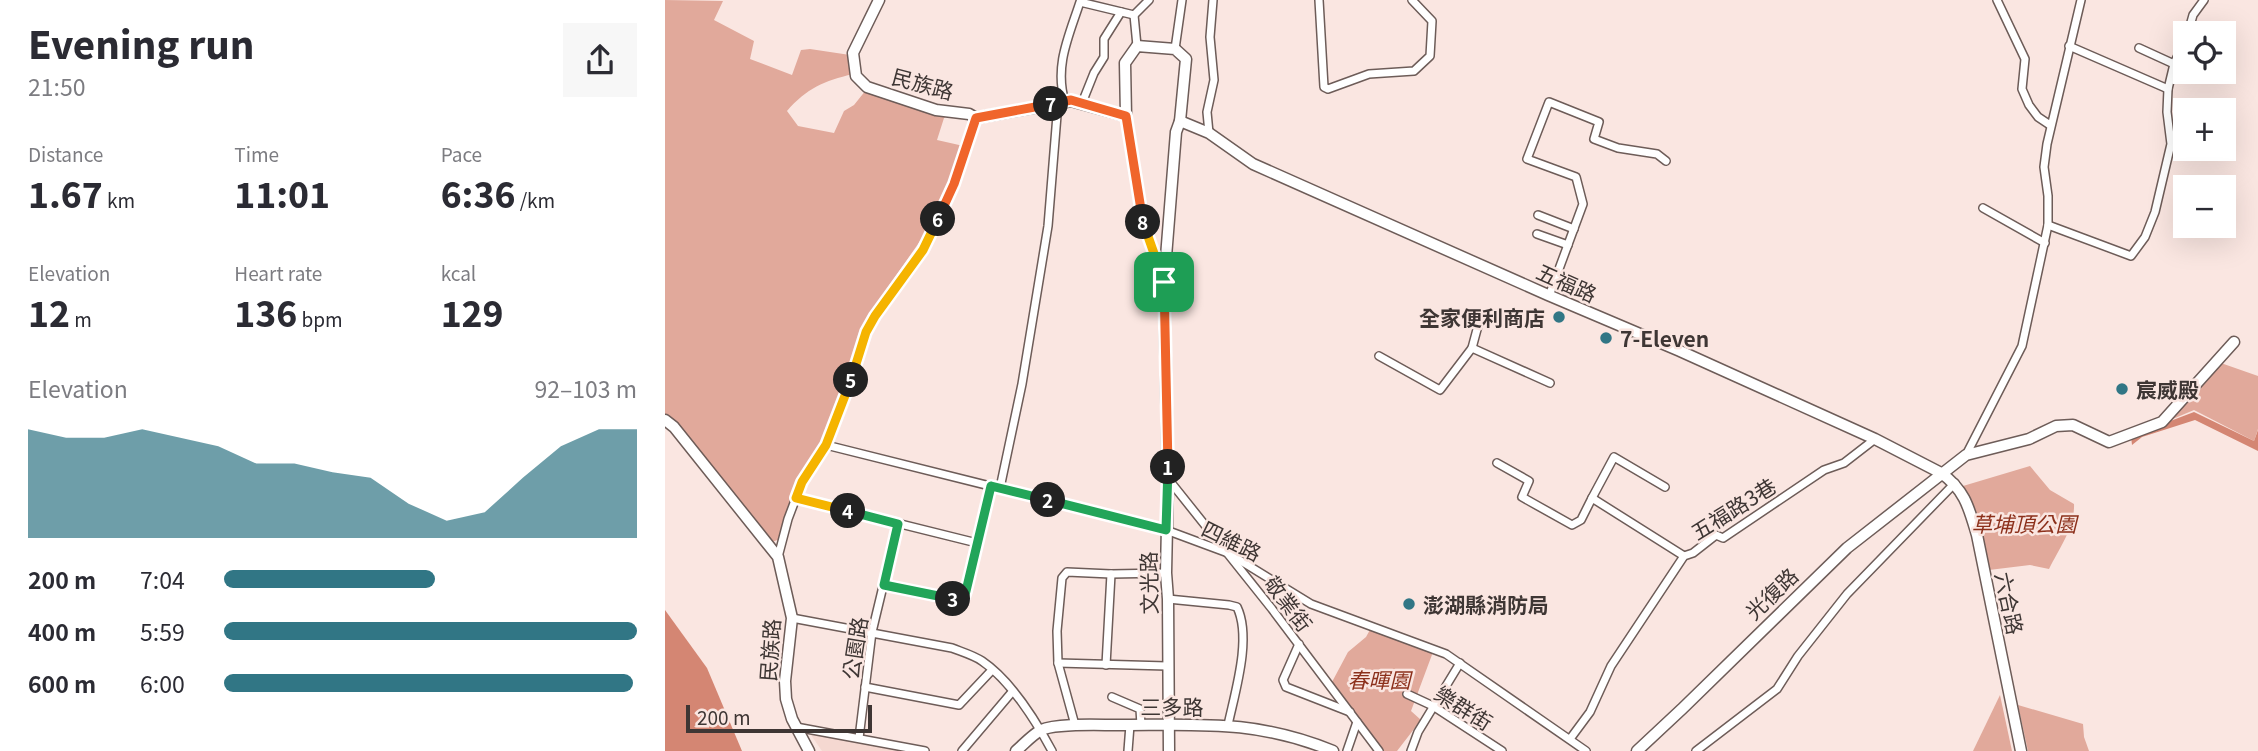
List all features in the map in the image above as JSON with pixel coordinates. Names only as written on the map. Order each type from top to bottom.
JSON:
[{"type":"street","name":"民族路","points":[[879,0],[853,53],[856,76],[867,87],[936,110],[969,114],[976,118],[1062,102],[1082,103],[1126,116]]},
{"type":"street","points":[[1134,15],[1149,0]]},
{"type":"street","points":[[1137,46],[1175,49],[1182,0]]},
{"type":"street","points":[[1209,134],[1207,112],[1214,79],[1210,37],[1213,0]]},
{"type":"street","points":[[1319,0],[1324,87],[1328,89],[1369,74],[1414,71],[1430,56],[1431,21],[1412,0]]},
{"type":"street","points":[[1997,0],[2025,59],[2022,89],[2038,117],[2050,125]]},
{"type":"street","points":[[1966,455],[2022,346],[2048,225],[2044,167],[2050,125],[2081,0]]},
{"type":"street","points":[[2191,21],[2204,0]]},
{"type":"street","points":[[1000,488],[1019,390],[1023,384],[1048,226],[1062,102],[1062,61],[1080,2],[1134,15]]},
{"type":"street","points":[[1082,103],[1094,73],[1104,57],[1104,39],[1121,12]]},
{"type":"street","points":[[1134,15],[1137,46],[1125,62],[1126,116],[1143,221],[1164,282]]},
{"type":"street","points":[[2069,46],[2168,89]]},
{"type":"street","points":[[2139,48],[2173,64]]},
{"type":"street","name":"文光路","points":[[1169,751],[1168,599],[1165,573],[1168,480],[1164,282],[1176,132],[1180,121],[1186,59],[1175,49]]},
{"type":"street","points":[[2048,225],[2131,256],[2145,237],[2155,212],[2168,158],[2171,144],[2167,112],[2168,89],[2173,68]]},
{"type":"street","points":[[1549,296],[1583,204],[1576,177],[1527,159],[1549,102],[1599,122],[1594,139],[1618,148],[1657,153],[1666,161]]},
{"type":"street","points":[[778,557],[802,482],[826,445],[866,332],[923,250],[954,184],[976,118]]},
{"type":"street","name":"五福路","points":[[1180,121],[1209,134],[1252,164],[1680,351],[1875,439],[1941,473]]},
{"type":"street","points":[[1983,208],[2045,243]]},
{"type":"street","points":[[1538,215],[1574,229]]},
{"type":"street","points":[[1537,234],[1568,245]]},
{"type":"street","points":[[1379,356],[1440,390],[1472,348],[1479,322]]},
{"type":"street","points":[[1966,455],[2029,439],[2056,426],[2073,425],[2109,442],[2162,422],[2234,342]]},
{"type":"street","points":[[1472,348],[1550,383]]},
{"type":"street","name":"民族路","points":[[665,420],[674,427],[778,557],[792,618],[785,692],[795,727],[809,751]]},
{"type":"street","name":"五福路3巷","points":[[1570,739],[1590,712],[1611,666],[1684,556],[1693,553],[1716,535],[1723,538],[1824,470],[1845,463],[1875,439]]},
{"type":"street","name":"四維路","points":[[826,445],[1166,530],[1228,553],[1311,604],[1446,654],[1586,751]]},
{"type":"street","name":"光復路","points":[[1637,751],[1847,548],[1966,455]]},
{"type":"street","points":[[1497,463],[1529,481],[1523,497],[1573,525],[1581,520],[1614,457],[1665,487]]},
{"type":"street","points":[[1696,751],[1777,689],[1798,656],[1847,594],[1955,483],[1955,465]]},
{"type":"street","name":"六合路","points":[[1941,473],[1955,483],[1969,508],[1977,535],[2021,751]]},
{"type":"street","name":"敬業街","points":[[1168,480],[1228,553],[1380,751]]},
{"type":"street","points":[[884,585],[953,599],[964,597],[991,486]]},
{"type":"street","points":[[796,498],[977,543]]},
{"type":"street","points":[[1592,498],[1684,556]]},
{"type":"street","name":"公園路","points":[[859,738],[872,632],[898,524]]},
{"type":"street","points":[[1075,725],[1058,663],[1057,631],[1062,578],[1067,572],[1165,573]]},
{"type":"street","points":[[1106,665],[1111,574]]},
{"type":"street","points":[[1168,599],[1237,607],[1241,615],[1242,655],[1228,725]]},
{"type":"street","points":[[792,618],[952,648],[982,662],[1002,678],[1041,730],[1052,751]]},
{"type":"street","points":[[1299,645],[1283,680],[1286,687],[1350,712]]},
{"type":"street","points":[[1058,663],[1167,666]]},
{"type":"street","points":[[1411,751],[1418,732],[1460,663]]},
{"type":"street","points":[[865,687],[959,705],[992,670]]},
{"type":"street","points":[[962,751],[1012,692]]},
{"type":"street","name":"樂群街","points":[[1407,694],[1433,706],[1502,751]]},
{"type":"street","points":[[1112,697],[1140,709],[1128,751]]},
{"type":"street","points":[[1347,751],[1357,722]]},
{"type":"street","name":"三多路","points":[[1041,730],[1075,725],[1228,725],[1275,732],[1333,751]]},
{"type":"street","points":[[795,727],[925,751]]},
{"type":"street","points":[[1016,751],[1041,730]]},
{"type":"street","points":[[1300,751],[1305,740]]},
{"type":"shaded area","points":[[2194,412],[2254,441],[2258,430],[2258,451],[2195,420],[2142,437],[2132,445],[2131,436]]},
{"type":"shaded area","points":[[665,610],[707,668],[742,751],[665,751]]},
{"type":"shaded area","points":[[809,732],[913,751],[822,751]]},
{"type":"green space","points":[[665,0],[723,1],[714,20],[754,41],[750,59],[792,75],[801,50],[850,55],[853,74],[817,86],[787,111],[798,126],[834,133],[844,111],[854,105],[866,90],[953,113],[944,118],[937,140],[968,147],[957,188],[870,313],[823,444],[798,482],[780,539],[772,542],[665,417]]},
{"type":"green space","points":[[2218,362],[2258,376],[2258,429],[2254,441],[2194,410],[2168,421]]},
{"type":"green space","name":"草埔頂公園","points":[[2030,466],[2050,490],[2074,504],[2069,529],[2049,569],[2030,565],[1989,570],[1976,512],[1963,486]]},
{"type":"green space","name":"春暉園","points":[[1371,628],[1433,652],[1411,711],[1421,720],[1397,751],[1381,751],[1332,682],[1348,652],[1366,637]]},
{"type":"green space","points":[[2000,695],[2012,751],[1973,751]]},
{"type":"green space","points":[[2018,705],[2083,724],[2089,751],[2028,751]]},
{"type":"place","name":"全家便利商店","points":[[1559,317]]},
{"type":"place","name":"7-Eleven","points":[[1606,338]]},
{"type":"place","name":"宸威殿","points":[[2122,389]]},
{"type":"place","name":"澎湖縣消防局","points":[[1409,604]]},
{"type":"route","points":[[1071,100],[1126,116],[1138,201],[1164,282],[1168,480],[1166,530],[991,486],[964,597],[953,599],[884,585],[898,524],[796,498],[802,482],[826,445],[866,332],[923,250],[954,184],[976,118],[1071,100]]}]
